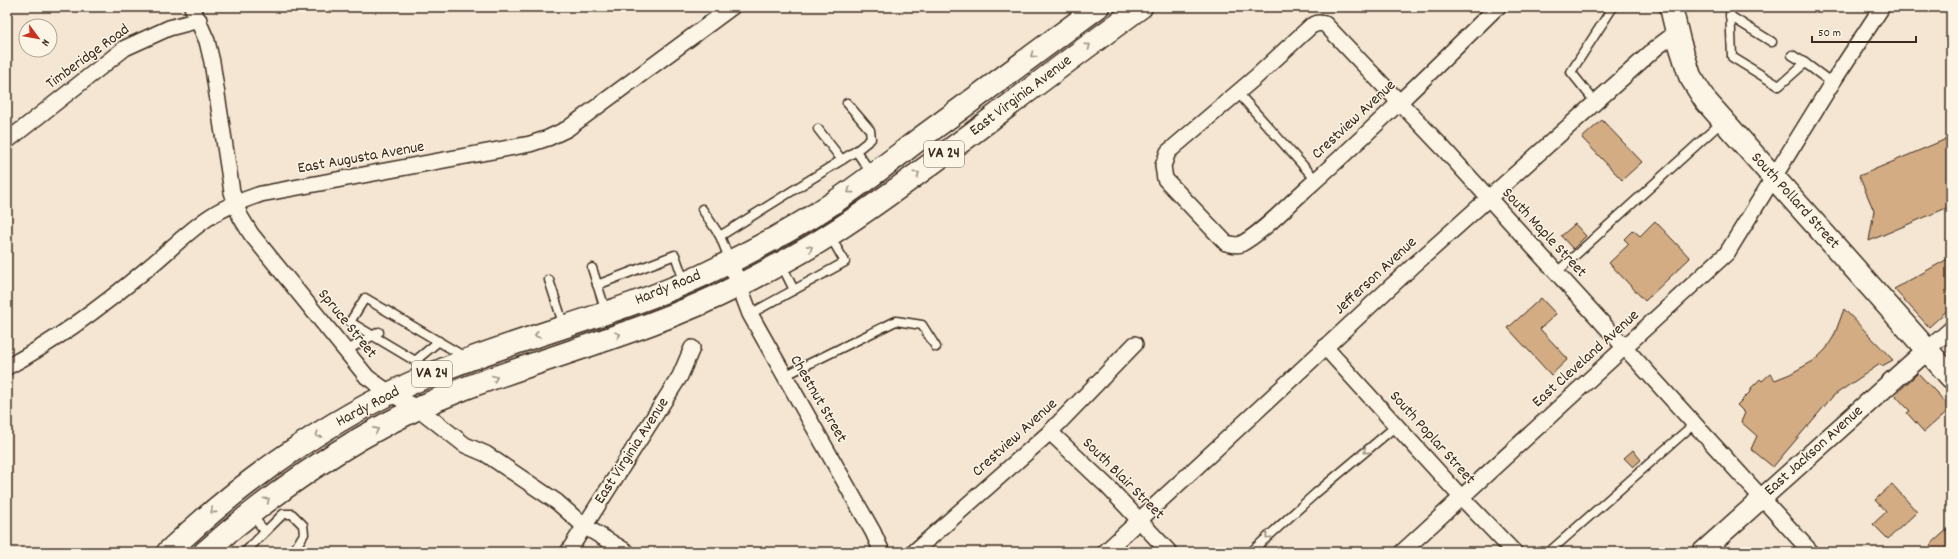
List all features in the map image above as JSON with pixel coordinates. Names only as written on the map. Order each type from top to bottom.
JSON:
[{"type":"main road","name":"East Virginia Avenue","points":[[730,261],[784,234],[832,204],[1098,7]]},
{"type":"main road","name":"East Virginia Avenue","points":[[738,286],[781,264],[830,236],[952,148],[1141,7]]},
{"type":"main road","name":"South Pollard Street","points":[[1671,7],[1690,76],[1705,100],[1951,377]]},
{"type":"main road","name":"Hardy Road","points":[[168,552],[196,525],[241,488],[288,454],[335,424],[391,394],[435,373],[470,359],[606,312],[685,282],[730,261]]},
{"type":"main road","name":"Hardy Road","points":[[205,552],[250,514],[318,464],[363,437],[419,409],[461,390],[686,310],[738,286]]},
{"type":"street","name":"East Augusta Avenue","points":[[7,367],[64,333],[148,269],[210,216],[235,203],[261,194],[523,146],[548,138],[567,129],[732,7]]},
{"type":"street","name":"Crestview Avenue","points":[[1238,93],[1168,152],[1163,166],[1165,179],[1226,244],[1239,245],[1253,236],[1316,180],[1498,7]]},
{"type":"street","name":"East Cleveland Avenue","points":[[1402,552],[1727,253],[1832,83],[1882,7]]},
{"type":"street","name":"Spruce Street","points":[[196,13],[207,41],[212,62],[235,203],[251,234],[367,377],[391,394],[419,409],[465,445],[486,454],[558,502],[584,526],[627,552]]},
{"type":"street","name":"Timberidge Road","points":[[7,141],[125,48],[169,28],[196,13]]},
{"type":"street","name":"South Maple Street","points":[[1238,93],[1311,26],[1318,23],[1325,24],[1557,272],[1811,552]]},
{"type":"street","name":"Jefferson Avenue","points":[[1105,552],[1325,347],[1657,47],[1677,32]]},
{"type":"street","name":"Chestnut Street","points":[[730,261],[738,286],[750,314],[873,532],[882,552]]},
{"type":"street","points":[[1927,350],[1951,329]]},
{"type":"street","name":"Crestview Avenue","points":[[914,552],[1050,432],[1135,344]]},
{"type":"street","name":"South Poplar Street","points":[[1325,347],[1461,497],[1514,552]]},
{"type":"street","name":"East Virginia Avenue","points":[[568,552],[680,376],[692,348]]},
{"type":"street","name":"East Jackson Avenue","points":[[1702,552],[1927,350]]},
{"type":"street","name":"South Blair Street","points":[[1050,432],[1140,520],[1169,552]]},
{"type":"lane","points":[[1596,102],[1571,72],[1614,7]]},
{"type":"lane","points":[[1730,7],[1732,57],[1779,86],[1805,63]]},
{"type":"lane","points":[[1730,16],[1772,42]]},
{"type":"lane","points":[[1792,55],[1832,83]]},
{"type":"lane","points":[[1238,93],[1316,180]]},
{"type":"lane","points":[[720,236],[856,152],[870,139],[870,130],[847,103]]},
{"type":"lane","points":[[1557,272],[1723,121]]},
{"type":"lane","points":[[818,129],[842,160]]},
{"type":"lane","points":[[856,152],[872,174]]},
{"type":"lane","points":[[702,209],[720,236],[730,261]]},
{"type":"lane","points":[[750,314],[845,262],[830,236]]},
{"type":"lane","points":[[597,284],[675,255],[685,282]]},
{"type":"lane","points":[[781,264],[794,290]]},
{"type":"lane","points":[[592,268],[606,312]]},
{"type":"lane","points":[[549,280],[564,326]]},
{"type":"lane","points":[[435,373],[376,334],[350,322],[365,298],[415,331],[439,341],[470,359]]},
{"type":"lane","points":[[784,376],[896,321],[922,325],[936,347]]},
{"type":"lane","points":[[346,351],[376,334]]},
{"type":"lane","points":[[415,361],[439,341]]},
{"type":"lane","points":[[1549,552],[1694,424]]},
{"type":"lane","points":[[1251,552],[1316,493],[1396,426]]},
{"type":"lane","points":[[250,514],[265,531]]},
{"type":"lane","points":[[257,552],[248,550],[283,514],[292,514],[303,525],[304,534],[293,552]]},
{"type":"building","points":[[1602,120],[1642,162],[1622,180],[1582,138]]},
{"type":"building","points":[[1951,137],[1951,206],[1869,241],[1874,211],[1859,176]]},
{"type":"building","points":[[1655,221],[1690,258],[1645,301],[1609,263],[1629,244],[1624,239],[1633,230],[1640,236]]},
{"type":"building","points":[[1575,224],[1586,236],[1573,249],[1561,236]]},
{"type":"building","points":[[1951,257],[1951,307],[1929,327],[1894,289]]},
{"type":"building","points":[[1541,298],[1556,314],[1540,329],[1568,359],[1551,375],[1508,328]]},
{"type":"building","points":[[1844,309],[1893,360],[1882,366],[1880,364],[1833,396],[1773,467],[1751,449],[1757,436],[1741,422],[1745,413],[1737,405],[1752,390],[1750,389],[1760,379],[1762,381],[1770,374],[1775,380],[1790,374],[1815,360],[1826,349],[1834,336]]},
{"type":"building","points":[[1918,373],[1951,408],[1924,432],[1907,413],[1910,411],[1895,395]]},
{"type":"building","points":[[1633,450],[1641,460],[1633,467],[1624,458]]},
{"type":"building","points":[[1892,484],[1917,512],[1888,539],[1873,524],[1886,512],[1875,500]]},
{"type":"building","points":[[1951,526],[1951,552],[1937,552],[1930,545]]}]
